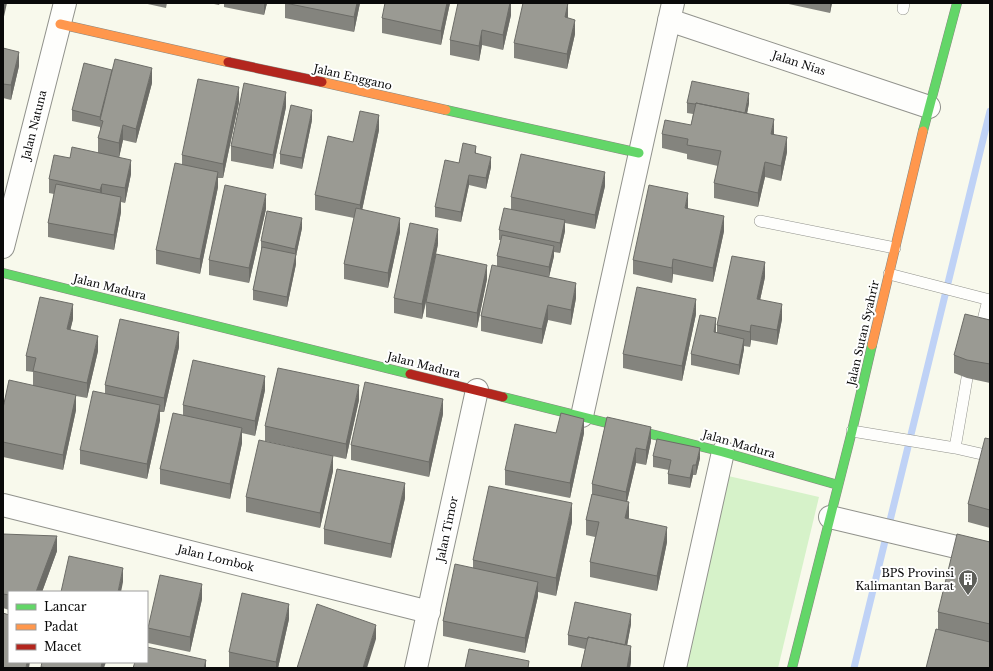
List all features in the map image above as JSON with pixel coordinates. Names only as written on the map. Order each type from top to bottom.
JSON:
[{"type":"street","name":"Jalan Natuna","points":[[3,247],[66,3]]},
{"type":"street","name":"Jalan Sutan Syahrir","points":[[792,668],[852,431],[929,107],[957,3]]},
{"type":"street","name":"Jalan Nias","points":[[671,12],[929,107]]},
{"type":"street","points":[[582,416],[671,12]]},
{"type":"street","name":"Jalan Enggano","points":[[60,24],[640,153]]},
{"type":"street","name":"Jalan Madura","points":[[3,273],[582,416],[723,452],[838,485]]},
{"type":"street","name":"Jalan Timor","points":[[416,668],[477,390]]},
{"type":"street","points":[[675,668],[723,452]]},
{"type":"street","name":"Jalan Lombok","points":[[3,504],[429,612]]},
{"type":"street","points":[[830,517],[990,555]]},
{"type":"lane","points":[[760,221],[895,248]]},
{"type":"lane","points":[[889,274],[989,300],[979,336]]},
{"type":"lane","points":[[955,448],[967,378]]},
{"type":"lane","points":[[852,431],[955,448],[990,456]]},
{"type":"green space","points":[[724,475],[819,497],[778,668],[678,668]]},
{"type":"building","points":[[285,3],[357,3],[354,17]]},
{"type":"building","points":[[385,3],[447,3],[441,31],[382,18]]},
{"type":"building","points":[[458,3],[510,3],[503,35],[482,30],[479,46],[450,40]]},
{"type":"building","points":[[523,3],[568,3],[565,17],[575,20],[567,54],[514,43]]},
{"type":"building","points":[[3,48],[19,52],[11,85],[3,84]]},
{"type":"building","points":[[115,59],[152,68],[136,129],[123,125],[119,143],[98,138],[103,121],[100,120]]},
{"type":"building","points":[[84,63],[112,70],[100,117],[72,110]]},
{"type":"building","points":[[198,79],[239,87],[223,164],[182,155]]},
{"type":"building","points":[[692,81],[749,93],[745,113],[696,103],[687,103]]},
{"type":"building","points":[[244,83],[286,92],[273,155],[231,146]]},
{"type":"building","points":[[696,103],[774,119],[771,134],[787,137],[781,166],[765,162],[758,193],[714,183],[721,151],[687,145],[688,139],[662,134],[665,120],[691,125]]},
{"type":"building","points":[[291,105],[312,110],[302,158],[280,154]]},
{"type":"building","points":[[360,111],[379,115],[360,205],[315,195],[328,136],[353,142]]},
{"type":"building","points":[[463,143],[476,146],[475,153],[491,157],[486,178],[469,175],[461,212],[435,207],[445,160],[459,163]]},
{"type":"building","points":[[72,147],[131,160],[125,188],[102,184],[100,190],[49,179],[54,155],[70,158]]},
{"type":"building","points":[[521,154],[605,172],[595,215],[511,197]]},
{"type":"building","points":[[175,163],[218,172],[200,259],[156,250]]},
{"type":"building","points":[[56,184],[121,197],[114,235],[48,223]]},
{"type":"building","points":[[225,185],[266,194],[249,268],[209,260]]},
{"type":"building","points":[[649,185],[688,193],[685,208],[724,216],[713,268],[673,259],[672,268],[633,260]]},
{"type":"building","points":[[356,208],[400,218],[388,273],[344,264]]},
{"type":"building","points":[[504,208],[565,220],[560,243],[499,230]]},
{"type":"building","points":[[267,211],[302,218],[295,249],[261,241]]},
{"type":"building","points":[[410,223],[438,229],[422,304],[394,298]]},
{"type":"building","points":[[502,235],[554,246],[549,267],[497,256]]},
{"type":"building","points":[[262,247],[296,254],[287,297],[253,290]]},
{"type":"building","points":[[436,254],[487,265],[477,313],[426,302]]},
{"type":"building","points":[[732,256],[765,262],[757,299],[782,304],[777,330],[751,325],[750,332],[717,325]]},
{"type":"building","points":[[492,265],[576,283],[571,310],[548,305],[542,329],[481,316]]},
{"type":"building","points":[[637,287],[696,299],[682,366],[623,354]]},
{"type":"building","points":[[40,297],[73,304],[67,329],[98,336],[87,383],[33,371],[36,358],[26,356]]},
{"type":"building","points":[[965,314],[990,320],[990,364],[967,360],[954,355]]},
{"type":"building","points":[[700,315],[716,318],[714,332],[744,339],[739,365],[691,354]]},
{"type":"building","points":[[120,319],[179,332],[164,398],[105,385]]},
{"type":"building","points":[[193,360],[265,376],[255,421],[183,405]]},
{"type":"building","points":[[278,368],[359,385],[346,444],[265,426]]},
{"type":"building","points":[[9,380],[76,395],[63,455],[3,442],[3,408]]},
{"type":"building","points":[[365,382],[443,399],[429,462],[351,445]]},
{"type":"building","points":[[93,391],[160,405],[147,464],[80,450]]},
{"type":"building","points":[[173,413],[242,428],[230,484],[160,469]]},
{"type":"building","points":[[561,413],[584,419],[570,483],[505,470],[515,424],[556,433]]},
{"type":"building","points":[[607,417],[651,427],[646,450],[636,448],[626,492],[592,484]]},
{"type":"building","points":[[985,438],[990,439],[990,510],[968,504]]},
{"type":"building","points":[[657,439],[700,448],[696,465],[693,465],[690,478],[668,474],[671,460],[653,456]]},
{"type":"building","points":[[259,440],[333,456],[320,513],[246,497]]},
{"type":"building","points":[[337,469],[405,483],[391,544],[324,529]]},
{"type":"building","points":[[489,486],[572,503],[556,578],[473,560]]},
{"type":"building","points":[[592,494],[629,502],[625,518],[667,527],[657,576],[590,562],[599,522],[586,520]]},
{"type":"building","points":[[3,534],[57,536],[36,591],[8,591],[8,595],[3,594]]},
{"type":"building","name":"BPS Provinsi Kalimantan Barat","points":[[957,534],[990,542],[990,624],[938,612]]},
{"type":"building","points":[[69,556],[123,568],[118,591],[61,591]]},
{"type":"building","points":[[455,564],[538,582],[525,638],[443,621]]},
{"type":"building","points":[[160,575],[202,584],[190,637],[148,628]]},
{"type":"building","points":[[242,593],[289,604],[276,662],[229,652]]},
{"type":"building","points":[[575,602],[631,614],[625,645],[588,637],[588,639],[568,635]]},
{"type":"building","points":[[317,604],[376,625],[363,668],[297,668]]},
{"type":"building","points":[[3,613],[8,615],[8,663],[27,663],[26,668],[3,668]]},
{"type":"building","points":[[936,629],[990,642],[990,668],[926,668]]},
{"type":"building","points":[[588,637],[631,646],[627,668],[581,668]]},
{"type":"building","points":[[148,647],[206,660],[204,668],[133,668],[135,663],[148,663]]},
{"type":"building","points":[[469,649],[529,661],[528,668],[465,668]]},
{"type":"building","points":[[42,663],[102,663],[101,668],[41,667]]},
{"type":"waterway","points":[[854,668],[990,111]]},
{"type":"traffic: fast","points":[[923,131],[957,3]]},
{"type":"traffic: fast","points":[[446,110],[639,153]]},
{"type":"traffic: fast","points":[[3,273],[410,374]]},
{"type":"traffic: fast","points":[[792,668],[852,431],[872,345]]},
{"type":"traffic: fast","points":[[503,397],[723,452],[838,485]]},
{"type":"traffic: slow","points":[[60,24],[228,62]]},
{"type":"traffic: slow","points":[[322,82],[446,110]]},
{"type":"traffic: slow","points":[[872,345],[923,131]]},
{"type":"traffic: jam","points":[[228,62],[322,82]]},
{"type":"traffic: jam","points":[[410,374],[503,397]]},
{"type":"place","name":"BPS Provinsi Kalimantan Barat","points":[[968,596]]}]
